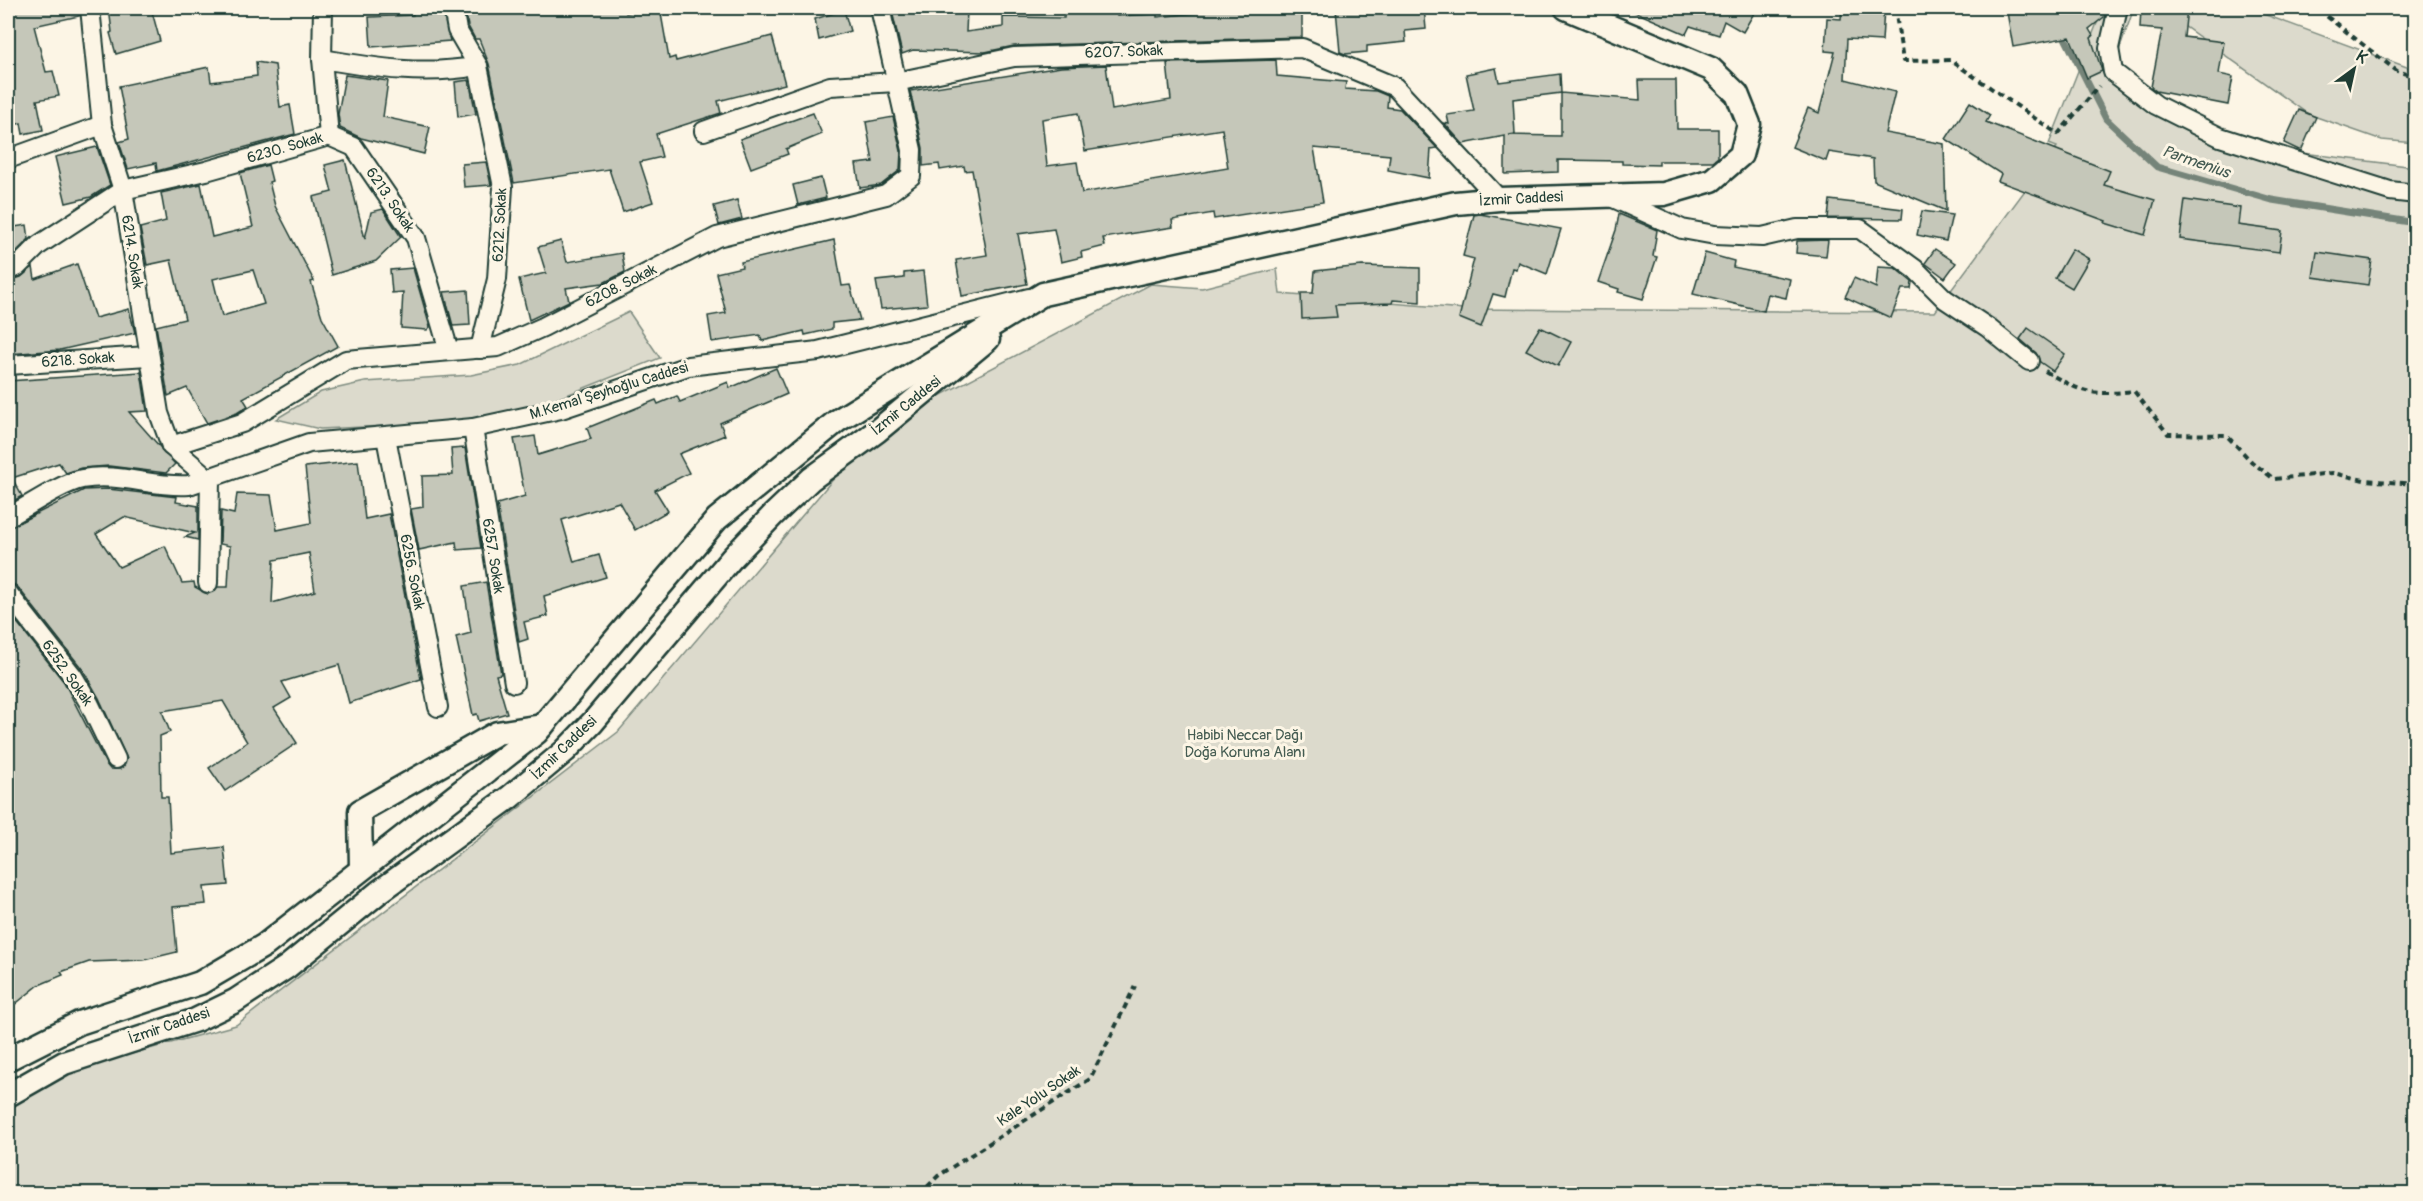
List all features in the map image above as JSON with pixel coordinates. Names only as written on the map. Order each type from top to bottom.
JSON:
[{"type":"street","name":"6214. Sokak","points":[[90,8],[102,125],[123,190],[159,413],[171,446],[210,480]]},
{"type":"street","name":"6230. Sokak","points":[[8,270],[17,267],[39,244],[123,190],[206,171],[329,136],[322,59],[323,8]]},
{"type":"street","points":[[322,59],[386,69],[443,72],[478,66],[457,30],[453,8]]},
{"type":"street","name":"6208. Sokak","points":[[171,446],[242,423],[346,360],[498,347],[543,327],[717,237],[886,195],[911,176],[912,150],[880,8]]},
{"type":"street","name":"İzmir Caddesi","points":[[8,1059],[79,1023],[173,994],[225,971],[265,945],[361,868],[493,768],[542,726],[717,519],[837,421],[1042,294],[1320,231],[1456,203],[1499,199],[1664,194],[1712,180],[1741,155],[1749,124],[1737,94],[1712,69],[1566,8]]},
{"type":"street","points":[[2118,8],[2109,48],[2113,72],[2156,105],[2220,137],[2391,190],[2415,194]]},
{"type":"street","name":"6207. Sokak","points":[[704,131],[830,86],[896,82],[1014,57],[1302,48],[1395,87],[1499,199]]},
{"type":"street","name":"6212. Sokak","points":[[478,66],[503,187],[496,279],[480,348]]},
{"type":"street","points":[[8,159],[102,125]]},
{"type":"street","name":"6213. Sokak","points":[[329,136],[354,147],[416,238],[449,351]]},
{"type":"street","points":[[1609,196],[1682,228],[1715,235],[1762,237],[1797,229],[1860,230],[1915,269],[1945,299],[1987,327],[2029,361]]},
{"type":"street","name":"İzmir Caddesi","points":[[8,1095],[64,1063],[196,1020],[235,1001],[287,967],[379,892],[510,798],[565,751],[593,722],[732,558],[811,479],[877,431],[1042,294]]},
{"type":"street","name":"M.Kemal Şeyhoğlu Caddesi","points":[[8,517],[82,479],[114,478],[174,486],[210,480],[309,443],[473,428],[561,409],[688,366],[818,351],[1042,294]]},
{"type":"street","name":"6218. Sokak","points":[[8,365],[148,356]]},
{"type":"street","name":"6257. Sokak","points":[[473,428],[514,683]]},
{"type":"street","name":"6256. Sokak","points":[[386,437],[438,707]]},
{"type":"street","points":[[208,583],[210,480]]},
{"type":"street","name":"6252. Sokak","points":[[8,593],[73,676],[90,703],[116,759]]},
{"type":"street","points":[[361,868],[360,811],[497,733],[542,726]]},
{"type":"path","points":[[1895,8],[1903,61],[1950,60],[2058,134],[2078,108],[2113,72]]},
{"type":"path","points":[[2321,8],[2325,15],[2397,70],[2415,77]]},
{"type":"path","points":[[2029,361],[2076,390],[2098,395],[2134,391],[2169,434],[2226,435],[2252,462],[2274,479],[2333,473],[2364,480],[2415,484]]},
{"type":"path","name":"Kale Yolu Sokak","points":[[920,1194],[938,1176],[1090,1079],[1135,986]]},
{"type":"green space","name":"Habibi Neccar Dağı Doğa Koruma Alanı","points":[[2103,8],[2134,8],[2113,68],[2129,92],[2228,131],[2295,152],[2415,167],[2415,1193],[8,1194],[8,1107],[40,1079],[236,1025],[618,732],[875,430],[1151,284],[1202,288],[1277,269],[1280,294],[1464,309],[1935,312],[2057,147],[2049,144]]},
{"type":"green space","points":[[2186,8],[2247,8],[2415,70],[2415,143],[2382,140],[2308,114],[2177,21]]},
{"type":"green space","points":[[629,312],[660,358],[544,404],[473,422],[320,429],[276,419],[321,392],[365,382],[471,375],[520,365]]},
{"type":"building","points":[[8,8],[79,8],[79,16],[34,26],[46,72],[53,71],[59,96],[37,100],[43,130],[23,134],[21,123],[8,127]]},
{"type":"building","points":[[109,8],[151,8],[160,41],[116,54],[110,33],[112,32]]},
{"type":"building","points":[[412,8],[442,8],[450,41],[371,47],[369,17],[413,15]]},
{"type":"building","points":[[464,8],[626,8],[626,13],[660,8],[669,59],[675,57],[676,61],[772,36],[785,84],[718,101],[721,113],[656,134],[662,157],[640,162],[653,202],[623,212],[609,169],[514,183],[489,64],[479,39],[475,39],[468,26]]},
{"type":"building","points":[[909,8],[967,10],[966,32],[1003,27],[1003,17],[1064,18],[1065,8],[1117,8],[1117,16],[1157,14],[1157,17],[1195,13],[1195,8],[1302,8],[1302,37],[1014,46],[985,52],[913,50],[902,54],[892,11]]},
{"type":"building","points":[[1424,8],[1426,29],[1405,31],[1406,42],[1367,46],[1367,52],[1345,54],[1340,52],[1336,9]]},
{"type":"building","points":[[1626,8],[1743,8],[1754,13],[1743,32],[1724,21],[1719,35],[1690,26],[1686,34]]},
{"type":"building","points":[[1842,8],[1884,8],[1882,41],[1847,39],[1845,79],[1895,92],[1885,133],[1944,144],[1946,211],[1874,181],[1873,159],[1829,152],[1826,161],[1792,147],[1808,108],[1819,113],[1835,52],[1825,51],[1827,18],[1841,19]]},
{"type":"building","points":[[2036,8],[2107,8],[2104,17],[2089,29],[2102,71],[2087,78],[2070,37],[2013,47],[2007,12]]},
{"type":"building","points":[[2141,8],[2187,8],[2184,37],[2224,42],[2219,74],[2233,77],[2228,105],[2156,91],[2151,87],[2162,30],[2140,28]]},
{"type":"building","points":[[844,10],[850,31],[819,40],[815,19]]},
{"type":"building","points":[[1276,60],[1277,76],[1346,82],[1345,89],[1376,91],[1388,96],[1387,107],[1400,109],[1437,148],[1431,149],[1429,178],[1388,170],[1390,155],[1314,148],[1323,202],[1214,219],[1213,213],[1172,220],[1173,227],[1103,238],[1105,246],[1081,252],[1082,257],[1061,262],[1054,229],[1018,234],[1027,284],[962,296],[956,260],[987,255],[972,170],[965,171],[964,166],[940,170],[939,164],[923,166],[923,148],[910,91],[1061,67],[1106,65],[1112,110],[1171,100],[1167,63]],"holes":[[[1078,113],[1085,151],[1222,129],[1228,168],[1082,193],[1077,162],[1047,166],[1042,119]]]},
{"type":"building","points":[[256,62],[275,65],[280,107],[290,105],[295,134],[157,171],[156,163],[128,169],[119,142],[129,139],[119,86],[209,67],[211,82],[257,76]]},
{"type":"building","points":[[1496,68],[1499,82],[1560,74],[1561,93],[1640,100],[1639,80],[1676,80],[1677,129],[1718,129],[1718,157],[1713,161],[1659,161],[1659,165],[1622,164],[1622,161],[1558,160],[1558,172],[1505,174],[1505,136],[1463,144],[1444,123],[1449,124],[1447,115],[1474,111],[1466,74]],"holes":[[[1561,93],[1561,136],[1509,135],[1515,134],[1513,99]]]},
{"type":"building","points":[[345,75],[388,81],[383,117],[430,127],[424,154],[361,138],[340,128],[338,114]]},
{"type":"building","points":[[469,80],[476,114],[458,117],[455,82]]},
{"type":"building","points":[[1970,102],[1990,115],[1986,122],[2110,171],[2104,185],[2155,200],[2145,235],[2105,223],[2106,221],[1998,181],[2001,174],[1946,139]]},
{"type":"building","points":[[2299,110],[2316,117],[2301,151],[2284,143]]},
{"type":"building","points":[[813,113],[822,134],[786,149],[788,154],[751,168],[740,139]]},
{"type":"building","points":[[893,117],[901,151],[900,170],[881,185],[860,188],[856,164],[873,162],[866,122]]},
{"type":"building","points":[[97,147],[110,185],[91,197],[66,203],[55,157]]},
{"type":"building","points":[[345,160],[365,239],[371,212],[383,209],[401,237],[376,261],[332,275],[313,197],[332,192],[325,165]]},
{"type":"building","points":[[486,162],[491,185],[464,187],[462,164]]},
{"type":"building","points":[[268,165],[272,181],[269,182],[275,206],[314,281],[311,282],[322,317],[338,346],[243,398],[248,406],[237,413],[207,423],[187,388],[168,396],[156,326],[185,319],[171,260],[147,265],[140,228],[166,221],[161,193],[201,184],[212,237],[253,227],[240,173]],"holes":[[[253,270],[264,304],[222,316],[213,279]]]},
{"type":"building","points":[[821,178],[826,198],[798,205],[793,185]]},
{"type":"building","points":[[737,200],[742,219],[719,225],[714,206]]},
{"type":"building","points":[[1830,200],[1903,209],[1902,219],[1828,218]]},
{"type":"building","points":[[2185,200],[2240,208],[2238,225],[2282,231],[2279,252],[2180,239]]},
{"type":"building","points":[[1922,211],[1952,215],[1946,241],[1917,235]]},
{"type":"building","points":[[1480,214],[1561,229],[1547,274],[1518,262],[1516,269],[1512,268],[1505,297],[1493,294],[1481,327],[1459,318],[1474,259],[1463,256],[1474,215]]},
{"type":"building","points":[[1619,214],[1657,230],[1653,256],[1657,257],[1643,299],[1618,292],[1619,289],[1598,282],[1616,230]]},
{"type":"building","points":[[27,225],[29,239],[12,256],[8,228]]},
{"type":"building","points":[[834,240],[842,286],[850,285],[860,320],[832,323],[832,329],[805,335],[804,331],[762,341],[760,335],[712,342],[708,316],[726,313],[716,273],[742,267],[741,262]]},
{"type":"building","points":[[1828,240],[1826,256],[1796,253],[1797,241]]},
{"type":"building","points":[[561,241],[567,262],[622,253],[625,272],[603,283],[566,288],[569,301],[529,320],[519,279],[546,273],[538,247]]},
{"type":"building","points":[[1935,249],[1956,263],[1945,278],[1925,263]]},
{"type":"building","points":[[2072,249],[2089,259],[2072,288],[2055,278]]},
{"type":"building","points":[[2317,252],[2372,260],[2368,285],[2313,277]]},
{"type":"building","points":[[1705,253],[1734,261],[1733,267],[1790,279],[1786,298],[1768,294],[1764,311],[1693,294]]},
{"type":"building","points":[[77,264],[95,318],[129,309],[135,333],[60,350],[8,354],[8,281],[21,277],[33,267],[35,279]]},
{"type":"building","points":[[1362,266],[1420,268],[1420,302],[1393,300],[1392,303],[1335,305],[1337,317],[1302,319],[1301,293],[1313,293],[1315,271]]},
{"type":"building","points":[[1878,267],[1895,268],[1912,282],[1911,289],[1902,289],[1891,318],[1845,297],[1854,278],[1876,288]]},
{"type":"building","points":[[413,268],[430,327],[427,330],[401,328],[403,292],[392,293],[390,270]]},
{"type":"building","points":[[923,271],[927,305],[881,309],[876,281],[904,278],[904,273]]},
{"type":"building","points":[[468,290],[470,325],[453,326],[444,292]]},
{"type":"building","points":[[1540,327],[1571,342],[1558,366],[1526,350]]},
{"type":"building","points":[[2028,328],[2065,354],[2053,371],[2040,362],[2036,353],[2020,339]]},
{"type":"building","points":[[776,368],[787,394],[720,423],[725,435],[679,454],[689,473],[655,490],[668,511],[635,530],[619,502],[562,520],[574,562],[599,555],[606,577],[544,596],[548,616],[524,622],[528,639],[519,642],[497,504],[525,496],[514,439],[535,436],[538,455],[591,439],[587,428],[656,400],[658,404],[677,396],[680,402],[728,382],[730,388]]},
{"type":"building","points":[[141,372],[147,411],[129,412],[175,464],[166,473],[109,466],[81,468],[66,473],[59,463],[12,478],[22,496],[8,504],[8,381]]},
{"type":"building","points":[[465,448],[481,548],[457,550],[456,542],[419,550],[411,509],[423,507],[422,476],[453,475],[451,449]]},
{"type":"building","points":[[358,461],[365,519],[389,514],[421,679],[349,703],[339,665],[282,682],[291,698],[274,708],[297,743],[225,791],[209,768],[247,742],[223,701],[162,711],[170,732],[160,736],[161,797],[168,797],[171,853],[224,847],[228,885],[204,887],[206,904],[173,907],[177,952],[144,960],[89,962],[61,972],[63,975],[39,985],[8,1010],[8,611],[64,682],[110,769],[120,769],[127,759],[99,698],[83,670],[17,586],[8,582],[8,528],[84,490],[108,489],[177,497],[176,502],[198,506],[198,540],[185,537],[195,533],[124,517],[96,534],[119,567],[165,546],[182,583],[194,582],[195,587],[208,594],[218,587],[228,587],[230,546],[220,544],[221,511],[234,514],[237,494],[271,495],[277,530],[311,523],[305,467]],"holes":[[[309,553],[315,591],[272,603],[274,560]]]},
{"type":"building","points":[[486,582],[501,674],[496,675],[507,713],[479,721],[477,714],[473,715],[456,637],[471,633],[464,586]]},
{"type":"waterway","name":"Parmenius","points":[[2062,32],[2106,119],[2157,167],[2272,200],[2416,223]]}]
